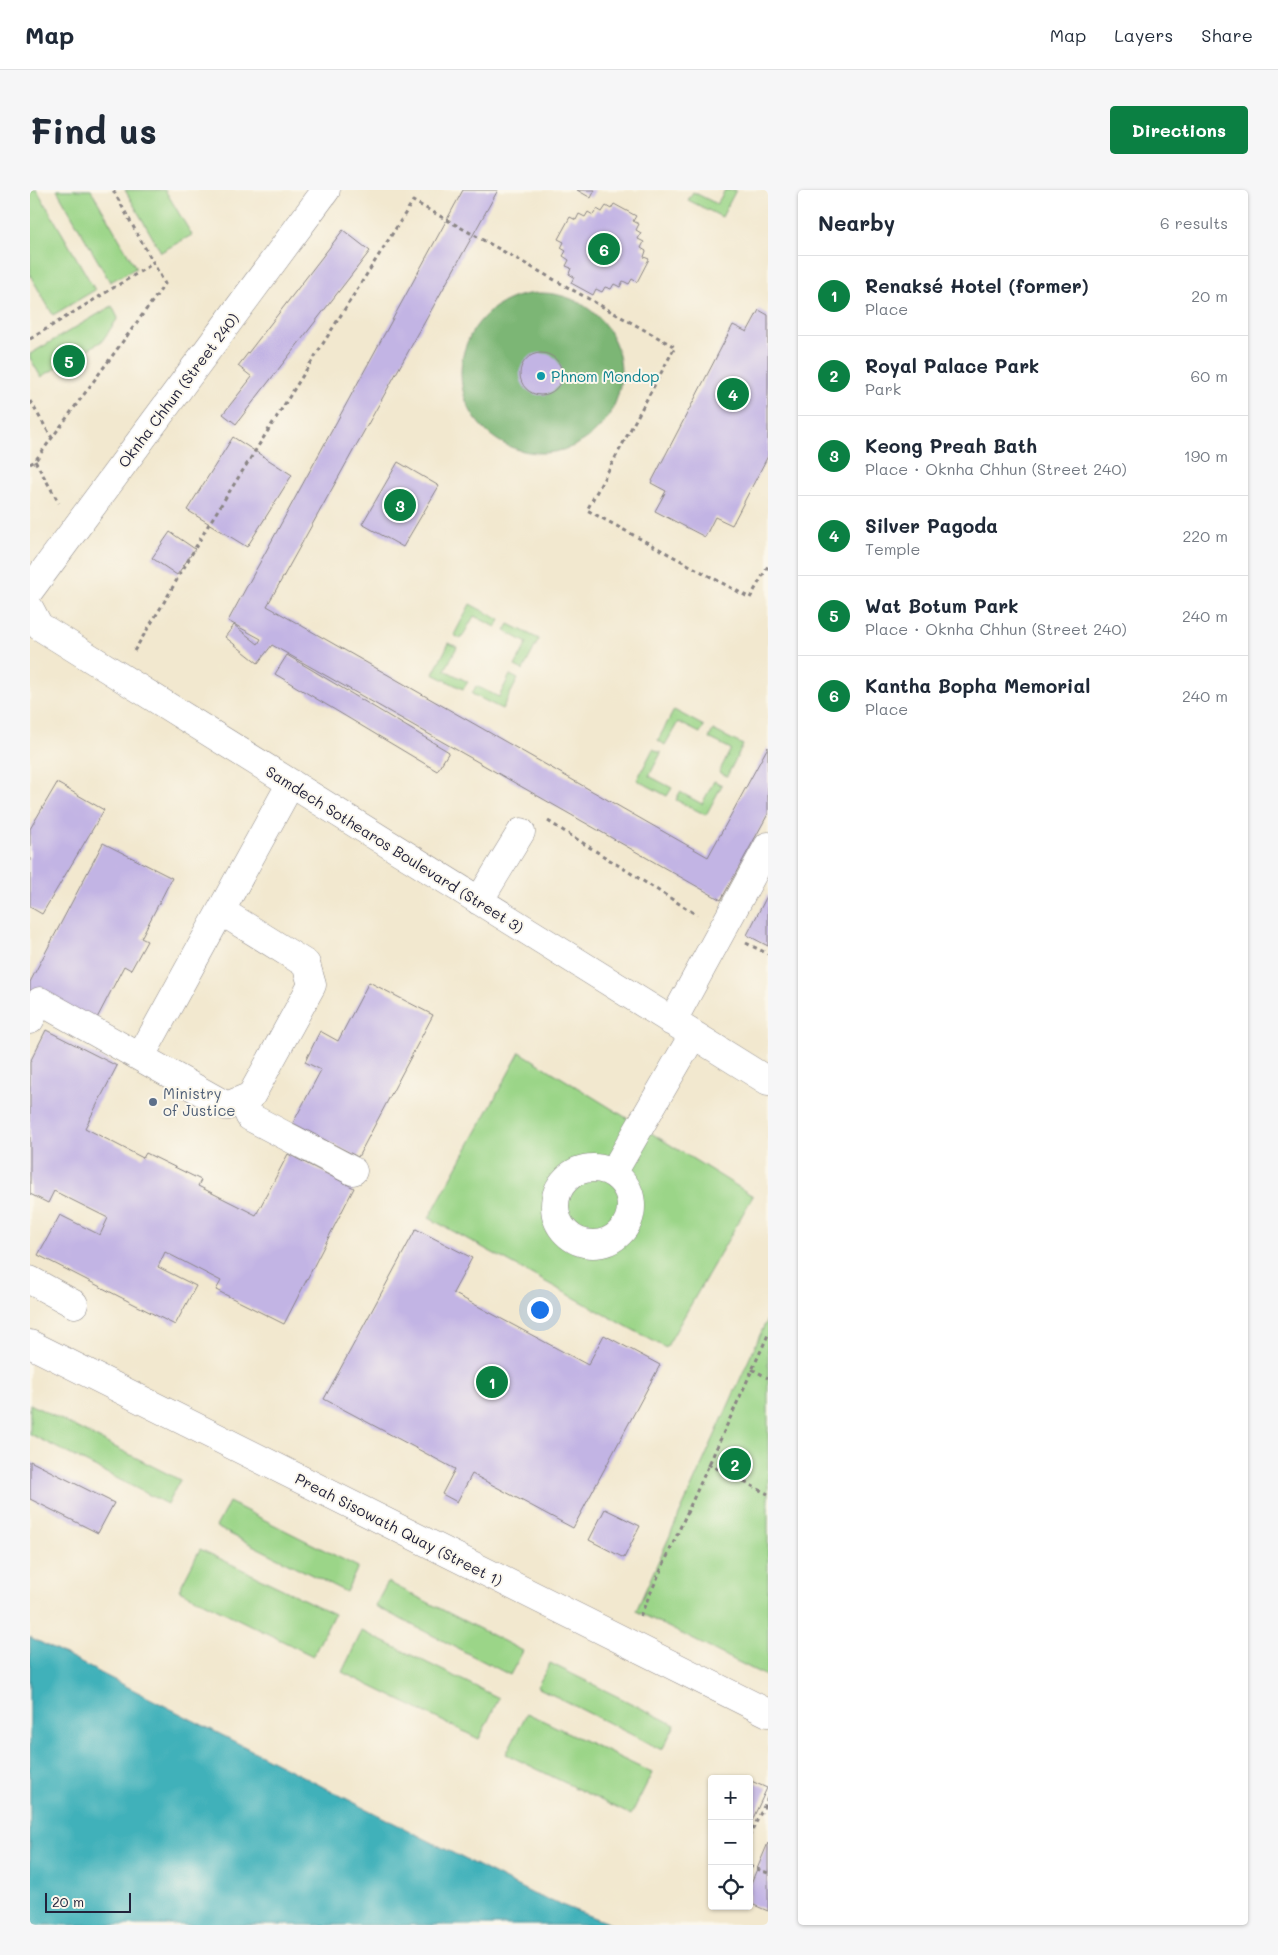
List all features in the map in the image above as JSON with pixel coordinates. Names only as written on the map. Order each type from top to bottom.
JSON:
[{"type":"street","name":"Oknha Chhun (Street 240)","points":[[30,590],[326,190]]},
{"type":"street","name":"Samdech Sothearos Boulevard (Street 3)","points":[[30,609],[39,626],[768,1081]]},
{"type":"street","points":[[141,1056],[291,783]]},
{"type":"street","points":[[479,901],[521,832]]},
{"type":"street","points":[[613,1173],[683,1029],[723,930],[768,846]]},
{"type":"street","points":[[30,1020],[40,1001],[227,1106],[251,1096],[312,985],[306,964],[221,911]]},
{"type":"street","points":[[242,1100],[250,1117],[353,1171]]},
{"type":"street","points":[[30,1280],[74,1304]]},
{"type":"street","name":"Preah Sisowath Quay (Street 1)","points":[[30,1344],[768,1713]]},
{"type":"path","points":[[30,464],[35,461],[164,284],[113,190]]},
{"type":"path","points":[[119,675],[209,524],[413,201],[675,347],[587,510],[750,598],[768,566]]},
{"type":"path","points":[[30,339],[154,263]]},
{"type":"path","points":[[30,401],[52,438]]},
{"type":"path","points":[[35,461],[44,477]]},
{"type":"path","points":[[521,832],[530,815],[537,814],[723,930],[768,954]]},
{"type":"path","points":[[639,1619],[768,1335]]},
{"type":"path","points":[[752,1369],[768,1378]]},
{"type":"path","points":[[708,1464],[768,1494]]},
{"type":"path","points":[[753,1828],[768,1798]]},
{"type":"path","points":[[753,1867],[768,1873]]},
{"type":"green space","points":[[30,190],[37,190],[95,290],[53,315],[30,275]]},
{"type":"green space","points":[[57,190],[91,190],[136,268],[110,282]]},
{"type":"green space","points":[[125,190],[165,190],[192,235],[161,252]]},
{"type":"green space","points":[[725,190],[736,190],[722,217],[688,200],[693,192],[717,204]]},
{"type":"green space","points":[[541,293],[557,295],[578,303],[597,317],[607,329],[617,350],[621,373],[619,389],[611,410],[597,429],[585,439],[564,449],[541,453],[525,451],[504,443],[485,429],[475,417],[465,396],[461,373],[463,357],[471,336],[485,317],[497,307],[518,297]]},
{"type":"green space","points":[[112,306],[118,318],[102,341],[41,377],[30,358],[30,354]]},
{"type":"green space","points":[[470,604],[500,620],[496,627],[474,616],[461,639],[454,635]]},
{"type":"green space","points":[[509,624],[539,639],[523,670],[515,666],[527,643],[505,631]]},
{"type":"green space","points":[[449,643],[457,647],[445,670],[468,682],[463,689],[433,674]]},
{"type":"green space","points":[[510,675],[518,679],[502,709],[472,694],[476,686],[499,697]]},
{"type":"green space","points":[[674,710],[704,726],[700,733],[678,722],[665,745],[658,740]]},
{"type":"green space","points":[[713,730],[743,745],[727,776],[719,772],[731,749],[709,738]]},
{"type":"green space","points":[[653,749],[661,753],[649,776],[672,788],[667,796],[637,780]]},
{"type":"green space","points":[[714,781],[722,785],[706,815],[676,800],[680,792],[702,804]]},
{"type":"green space","points":[[520,1052],[753,1196],[666,1348],[429,1218]]},
{"type":"green space","points":[[768,1317],[768,1677],[636,1611]]},
{"type":"green space","points":[[30,1404],[180,1480],[167,1504],[30,1434]]},
{"type":"green space","points":[[229,1502],[358,1567],[346,1592],[216,1527]]},
{"type":"green space","points":[[200,1549],[334,1614],[313,1656],[179,1590]]},
{"type":"green space","points":[[388,1582],[523,1651],[510,1675],[375,1606]]},
{"type":"green space","points":[[362,1631],[499,1698],[479,1739],[342,1672]]},
{"type":"green space","points":[[550,1663],[675,1725],[662,1750],[537,1687]]},
{"type":"green space","points":[[527,1713],[652,1773],[631,1815],[506,1754]]},
{"type":"water","points":[[30,1637],[533,1894],[613,1925],[30,1925]]},
{"type":"building","points":[[463,190],[498,190],[267,606],[708,857],[768,747],[768,814],[721,900],[272,645],[258,663],[225,637],[234,625],[258,644],[261,639],[228,621]]},
{"type":"building","points":[[577,190],[595,190],[591,198]]},
{"type":"building","points":[[614,204],[636,216],[633,221],[639,224],[636,230],[641,233],[638,239],[644,242],[641,248],[646,251],[644,257],[649,259],[637,282],[632,279],[629,284],[623,281],[620,287],[614,284],[611,289],[605,287],[602,292],[596,289],[593,295],[571,283],[574,277],[569,274],[571,268],[566,266],[569,260],[563,256],[566,251],[561,248],[564,242],[558,239],[570,217],[576,220],[579,214],[585,217],[588,212],[593,215],[597,209],[602,212],[606,206],[611,209]]},
{"type":"building","points":[[343,230],[370,251],[236,424],[223,414],[252,377],[238,366]]},
{"type":"building","points":[[759,310],[768,315],[768,456],[732,525],[715,517],[705,537],[655,511],[666,491],[651,483],[733,325],[747,332]]},
{"type":"building","name":"Phnom Mondop","points":[[541,353],[556,359],[562,374],[556,389],[541,395],[526,389],[520,374],[526,359]]},
{"type":"building","points":[[233,437],[292,475],[247,547],[187,510]]},
{"type":"building","points":[[398,462],[439,486],[403,547],[362,524]]},
{"type":"building","points":[[170,532],[195,549],[177,575],[152,558]]},
{"type":"building","points":[[287,655],[449,752],[437,771],[275,674]]},
{"type":"building","points":[[57,783],[104,810],[42,914],[30,907],[30,829]]},
{"type":"building","points":[[103,843],[172,878],[141,938],[147,941],[131,970],[124,966],[94,1024],[30,991],[30,982]]},
{"type":"building","points":[[768,894],[768,946],[747,935]]},
{"type":"building","points":[[369,982],[433,1015],[358,1157],[293,1123],[321,1070],[305,1062],[320,1031],[338,1041]]},
{"type":"building","points":[[46,1030],[117,1066],[85,1128],[143,1158],[146,1153],[201,1180],[198,1186],[256,1215],[288,1154],[354,1188],[284,1324],[216,1290],[221,1281],[165,1252],[158,1267],[196,1286],[175,1325],[38,1255],[60,1215],[100,1235],[108,1218],[54,1191],[48,1203],[30,1194],[30,1062]]},
{"type":"building","points":[[416,1229],[472,1258],[453,1293],[588,1365],[604,1335],[660,1365],[573,1528],[472,1474],[457,1502],[442,1494],[455,1469],[324,1399]]},
{"type":"building","points":[[30,1461],[114,1503],[98,1533],[30,1499]]},
{"type":"building","points":[[605,1509],[640,1526],[624,1558],[589,1540]]},
{"type":"building","points":[[753,1782],[767,1788],[753,1818]]},
{"type":"building","points":[[768,1843],[768,1911],[753,1905],[753,1879]]},
{"type":"place","name":"Kantha Bopha Memorial","points":[[604,249]]},
{"type":"place","name":"Wat Botum Park","points":[[69,361]]},
{"type":"place","name":"Phnom Mondop","points":[[541,376]]},
{"type":"place","name":"Silver Pagoda","points":[[733,394]]},
{"type":"place","name":"Keong Preah Bath","points":[[400,505]]},
{"type":"place","name":"Ministry of Justice","points":[[153,1102]]},
{"type":"place","name":"Renaksé Hotel (former)","points":[[492,1382]]},
{"type":"place","name":"Royal Palace Park","points":[[735,1464]]}]
